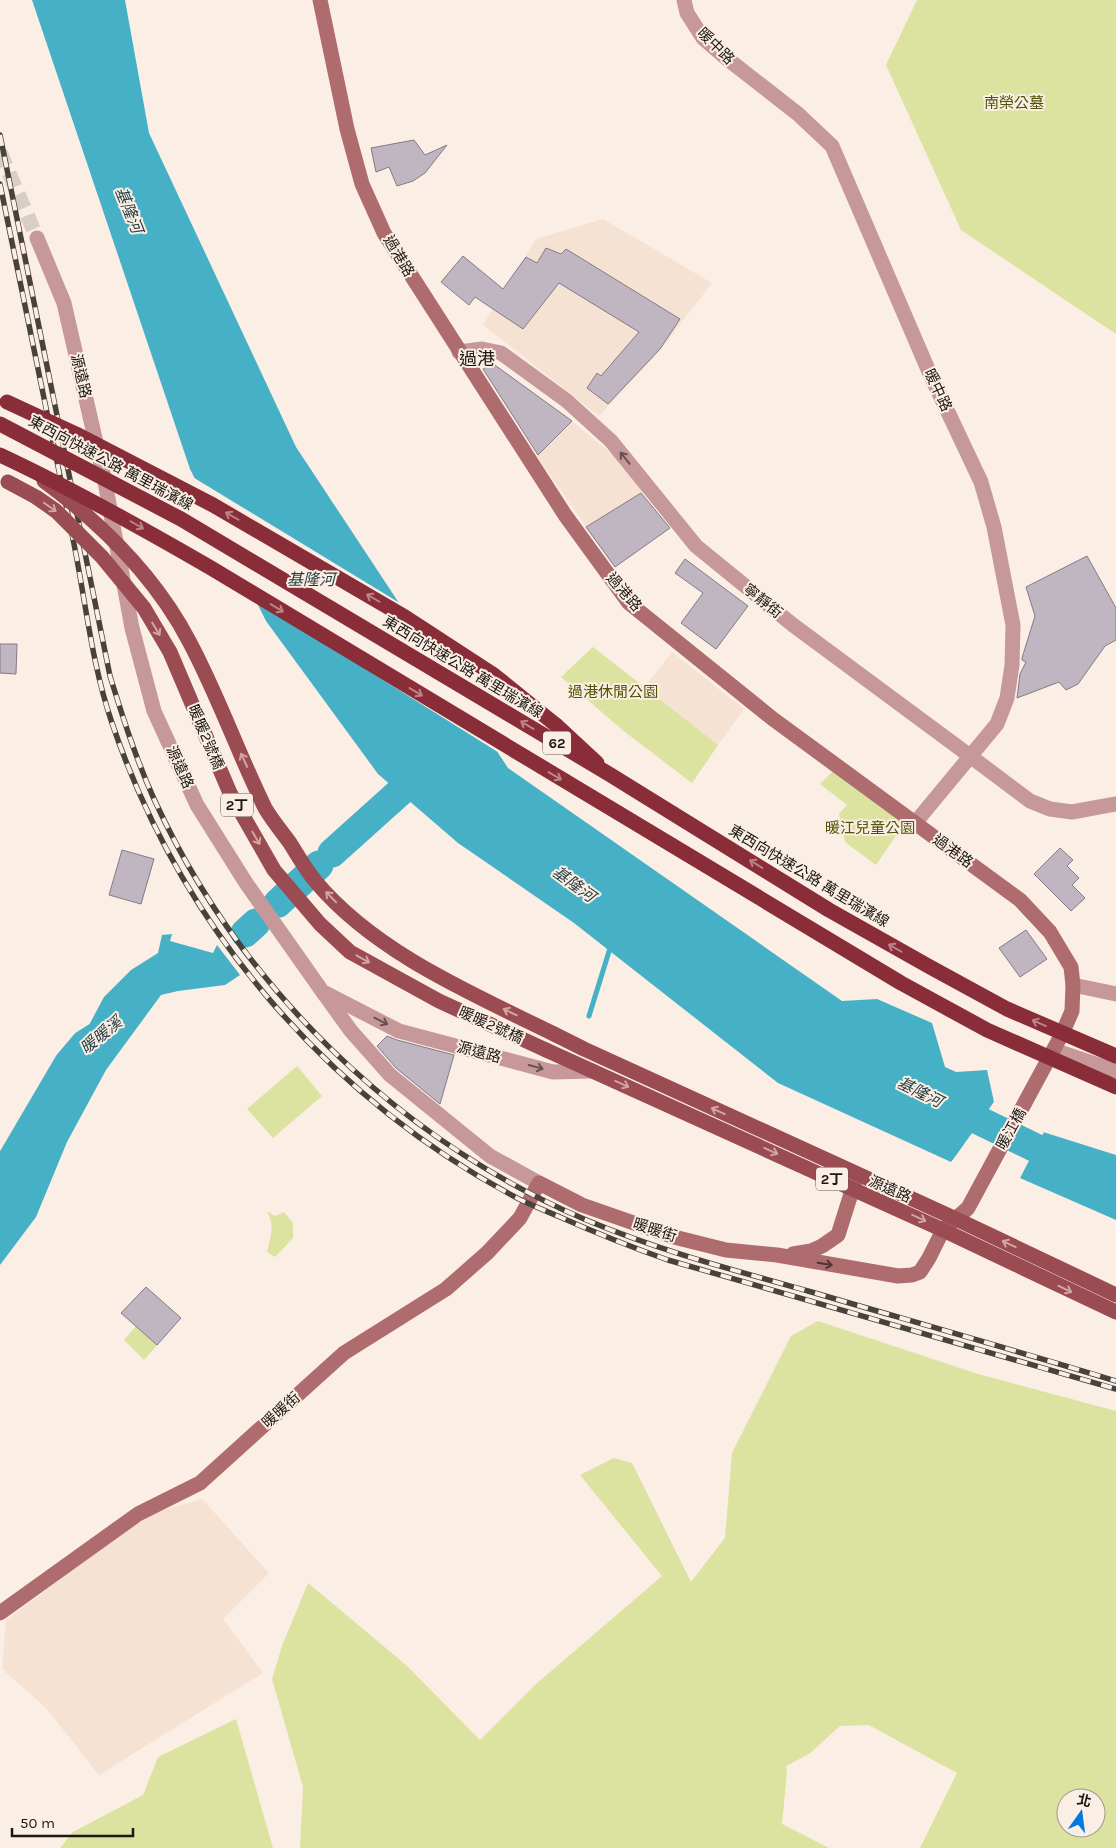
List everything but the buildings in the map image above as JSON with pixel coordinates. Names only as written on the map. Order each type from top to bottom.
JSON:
[{"type":"highway","points":[[4,400],[76,434],[204,501],[405,616],[494,675],[556,725],[609,774]]},
{"type":"highway","name":"東西向快速公路 萬里瑞濱線","points":[[0,424],[181,519],[609,774],[829,910],[930,968],[1007,1009],[1116,1056]]},
{"type":"highway","name":"62","points":[[0,457],[27,467],[120,516],[211,568],[901,984],[987,1030],[1116,1087]]},
{"type":"main road","name":"2丁","points":[[0,448],[27,467]]},
{"type":"main road","name":"暖暖2號橋","points":[[27,467],[76,504],[116,542],[167,603],[190,642],[266,810],[316,881],[355,922],[377,938],[454,985],[554,1034]]},
{"type":"main road","name":"暖暖2號橋","points":[[4,480],[36,497],[62,516],[102,557],[144,608],[170,652],[230,793],[274,870],[320,924],[350,952],[366,961],[439,1001],[546,1050]]},
{"type":"main road","name":"源遠路","points":[[554,1034],[854,1181],[943,1230],[1116,1312]]},
{"type":"main road","name":"源遠路","points":[[546,1050],[854,1181],[954,1218],[1116,1295]]},
{"type":"street","name":"過港路","points":[[320,0],[347,129],[362,184],[384,233],[565,515],[629,604],[773,719],[1020,900],[1050,932],[1071,967],[1073,985],[1072,1011],[1054,1050]]},
{"type":"street","name":"暖中路","points":[[684,0],[687,13],[702,38],[724,58],[798,114],[832,146],[930,374],[981,482],[994,528],[1013,625],[1012,665],[1007,698],[997,724],[915,824]]},
{"type":"street","name":"源遠路","points":[[36,238],[64,303],[105,482],[132,628],[154,711],[197,805],[246,883],[322,991],[399,1031],[553,1072],[592,1071]]},
{"type":"street","name":"寧靜街","points":[[459,352],[482,349],[501,353],[567,401],[611,442],[696,546],[793,626],[1030,801],[1050,809],[1072,812],[1116,804]]},
{"type":"street","points":[[1073,985],[1116,994]]},
{"type":"street","name":"暖暖街","points":[[322,991],[351,1031],[390,1075],[490,1156],[582,1205],[674,1237],[726,1250],[777,1256],[898,1276],[912,1275],[920,1272],[943,1230],[954,1218],[968,1208]]},
{"type":"street","points":[[1054,1050],[1116,1071]]},
{"type":"street","name":"暖江橋","points":[[968,1208],[1054,1050]]},
{"type":"street","name":"暖暖街","points":[[777,1256],[811,1251],[838,1235],[854,1181]]},
{"type":"street","name":"暖暖街","points":[[0,1613],[138,1514],[200,1483],[344,1353],[446,1289],[487,1253],[520,1218],[539,1183]]},
{"type":"shaded area","points":[[603,219],[712,283],[658,353],[599,416],[483,325],[536,239]]},
{"type":"shaded area","points":[[572,421],[623,463],[644,491],[586,527],[537,456]]},
{"type":"shaded area","points":[[672,652],[744,709],[718,745],[644,688]]},
{"type":"shaded area","points":[[202,1499],[269,1573],[223,1619],[263,1673],[99,1775],[46,1708],[2,1669],[6,1620],[146,1515]]},
{"type":"green space","name":"南榮公墓","points":[[917,0],[1116,0],[1116,334],[961,230],[886,65]]},
{"type":"green space","name":"過港休閒公園","points":[[593,647],[718,745],[692,783],[625,732],[561,677]]},
{"type":"green space","name":"暖江兒童公園","points":[[833,771],[905,822],[876,865],[845,842],[839,814],[847,805],[820,784]]},
{"type":"green space","points":[[297,1066],[322,1096],[273,1138],[247,1109]]},
{"type":"green space","points":[[267,1211],[275,1216],[284,1212],[293,1223],[293,1238],[275,1257],[267,1252],[272,1226]]},
{"type":"green space","points":[[818,1321],[978,1374],[1116,1411],[1116,1848],[920,1848],[957,1773],[869,1725],[840,1726],[809,1754],[786,1766],[782,1824],[829,1848],[300,1848],[303,1787],[272,1679],[282,1646],[308,1583],[406,1665],[480,1740],[535,1685],[662,1576],[580,1475],[614,1458],[632,1463],[691,1582],[725,1538],[732,1453],[791,1336]]},
{"type":"green space","points":[[136,1326],[157,1345],[144,1360],[124,1340]]},
{"type":"green space","points":[[236,1719],[273,1848],[60,1848],[73,1832],[143,1795],[158,1757]]},
{"type":"water","points":[[32,0],[125,0],[149,133],[296,447],[508,768],[842,1001],[877,999],[932,1023],[945,1067],[956,1072],[987,1070],[994,1102],[975,1134],[951,1162],[778,1083],[574,923],[458,843],[378,774],[266,621],[190,469]]},
{"type":"water","points":[[172,934],[170,941],[213,953],[217,945],[240,975],[225,985],[161,995],[106,1070],[67,1142],[36,1217],[0,1265],[0,1153],[4,1148],[10,1151],[81,1049],[82,1030],[89,1025],[104,997],[131,970],[158,953],[162,935]]},
{"type":"water","points":[[1040,1131],[1116,1155],[1116,1220],[1013,1175]]},
{"type":"pier","points":[[191,476],[403,605],[501,754],[252,598]]},
{"type":"pier","points":[[996,1099],[996,1103],[977,1135],[953,1164],[950,1164]]},
{"type":"pier","points":[[1041,1128],[1045,1130],[1019,1180],[1012,1177],[1011,1174]]},
{"type":"waterway","name":"暖暖溪","points":[[332,853],[421,773]]},
{"type":"waterway","name":"暖暖溪","points":[[278,903],[319,865]]},
{"type":"waterway","name":"暖暖溪","points":[[245,933],[256,923]]},
{"type":"waterway","points":[[589,1016],[611,945]]},
{"type":"waterway","name":"暖暖溪","points":[[0,1180],[68,1064],[85,1044],[112,1027]]},
{"type":"waterway","name":"基隆河","points":[[947,1105],[1116,1187]]},
{"type":"tunnel","points":[[0,152],[37,238]]},
{"type":"railway","points":[[0,135],[110,676],[120,707],[147,784],[189,867],[231,932],[278,992],[330,1048],[388,1100],[449,1145],[515,1185],[584,1219],[695,1259],[1116,1381]]},
{"type":"railway","points":[[0,184],[74,544],[94,657],[112,723],[141,798],[178,869],[220,936],[269,999],[324,1057],[383,1110],[448,1157],[517,1198],[600,1234],[668,1260],[1116,1389]]},
{"type":"district","name":"過港","points":[[477,359]]}]
